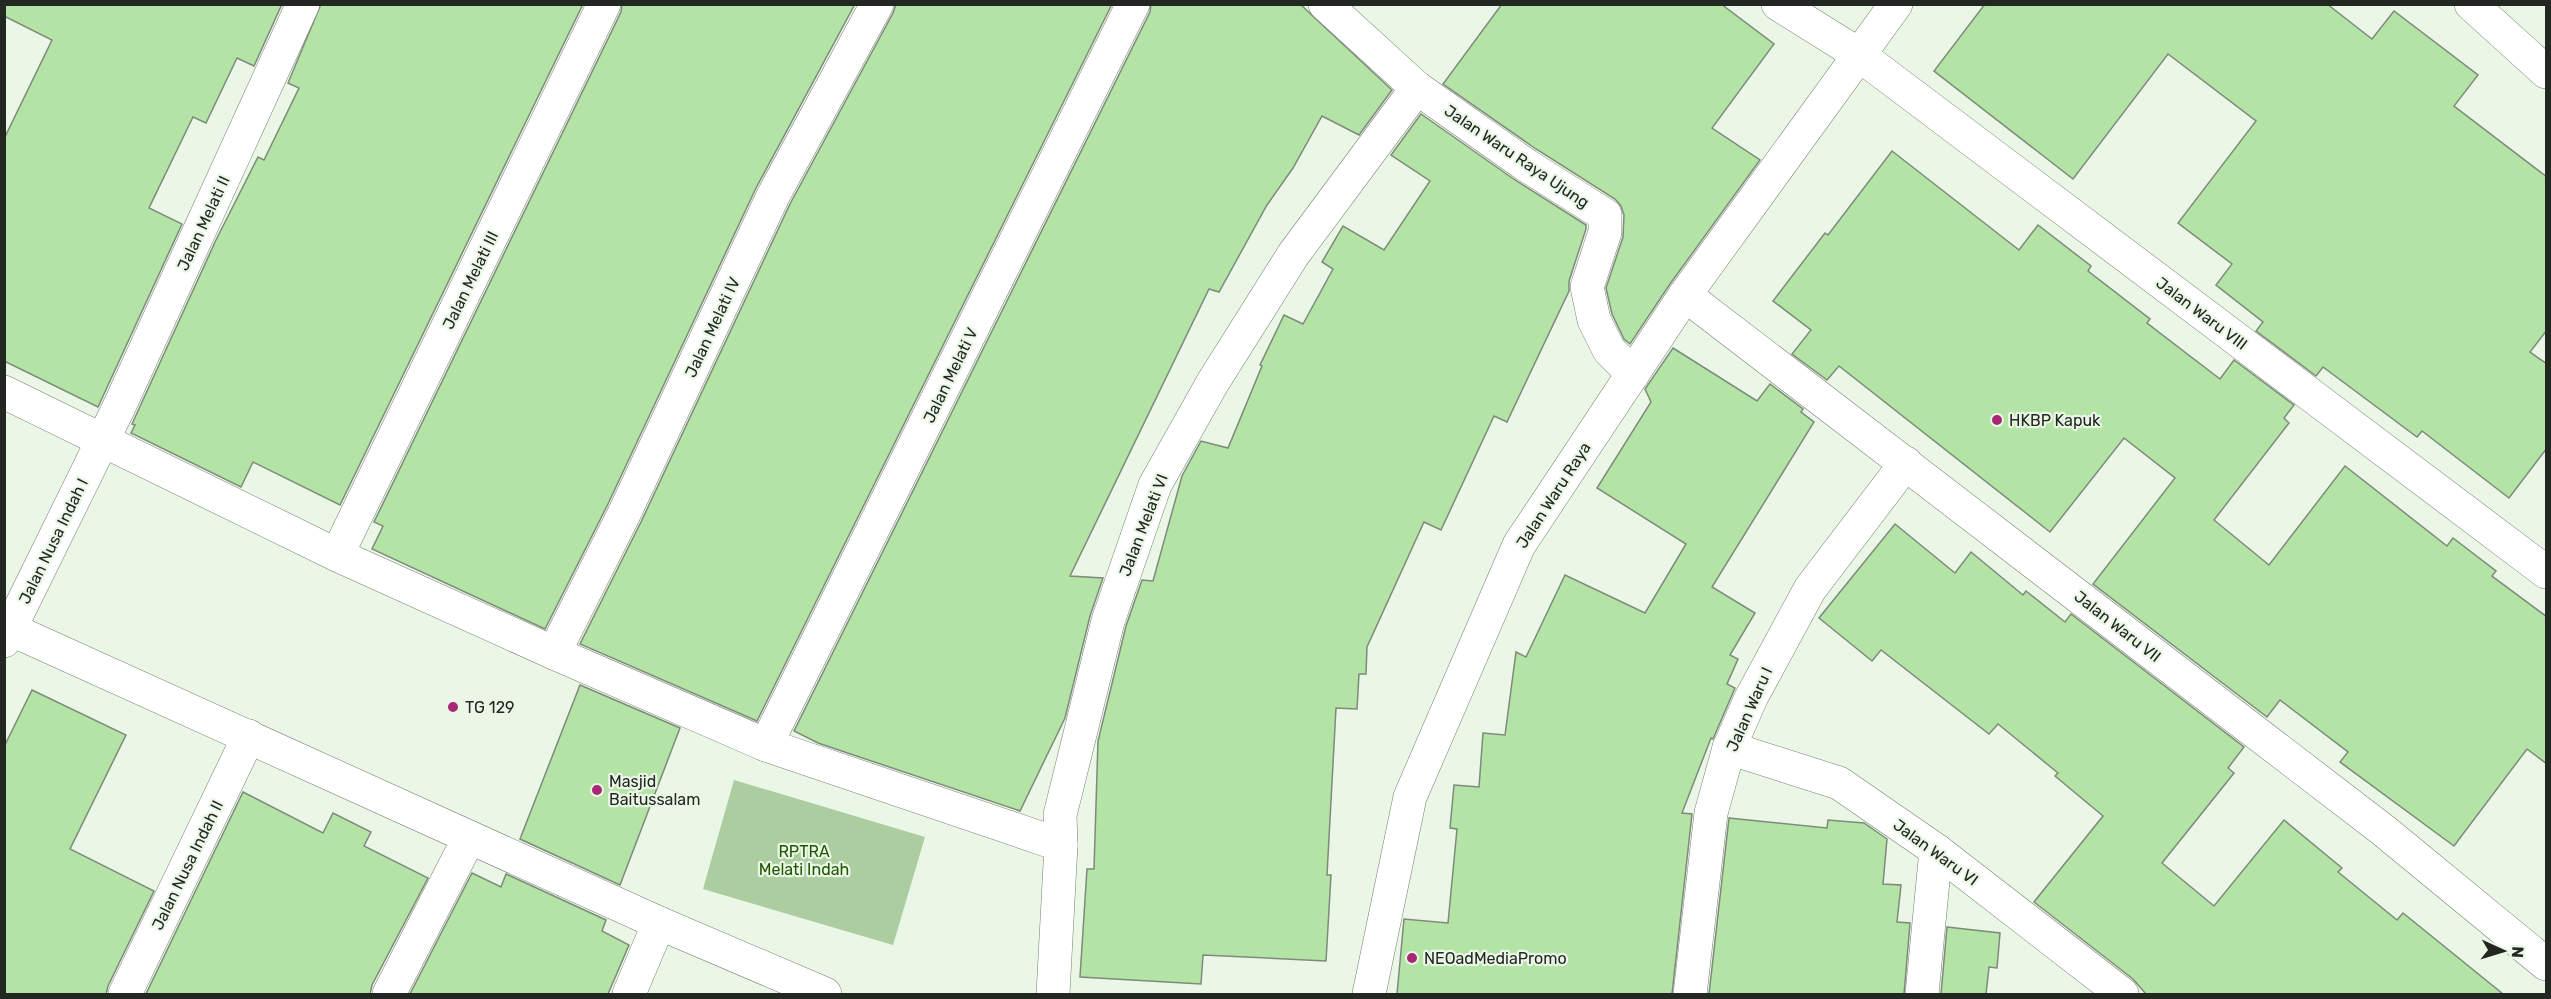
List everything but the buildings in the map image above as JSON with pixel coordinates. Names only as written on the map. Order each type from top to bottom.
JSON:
[{"type":"street","name":"Jalan Melati II","points":[[102,441],[303,4]]},
{"type":"street","name":"Jalan Melati III","points":[[337,555],[604,4]]},
{"type":"street","name":"Jalan Melati IV","points":[[554,653],[624,514],[773,196],[877,4]]},
{"type":"street","name":"Jalan Melati V","points":[[766,745],[1133,4]]},
{"type":"street","name":"Jalan Waru Raya Ujung","points":[[1325,4],[1417,88],[1526,165],[1605,216],[1605,232],[1587,287],[1594,320],[1610,350],[1633,374]]},
{"type":"street","name":"Jalan Waru VIII","points":[[1778,4],[1858,54],[2547,572]]},
{"type":"street","name":"Jalan Waru Raya","points":[[1369,994],[1410,797],[1519,545],[1685,295],[1896,4]]},
{"type":"street","points":[[2471,4],[2547,72]]},
{"type":"street","name":"Jalan Melati VI","points":[[1053,994],[1061,845],[1060,815],[1108,621],[1155,485],[1213,382],[1293,255],[1417,88]]},
{"type":"street","name":"Jalan Waru VII","points":[[1685,295],[2383,830],[2547,964]]},
{"type":"street","points":[[4,392],[337,555],[766,745],[1061,845]]},
{"type":"street","name":"Jalan Nusa Indah I","points":[[7,635],[102,441]]},
{"type":"street","name":"Jalan Waru I","points":[[1690,994],[1710,813],[1729,748],[1751,698],[1810,589],[1905,463]]},
{"type":"street","points":[[7,635],[249,736],[469,838],[825,994]]},
{"type":"street","name":"Jalan Nusa Indah II","points":[[125,994],[249,736]]},
{"type":"street","name":"Jalan Waru VI","points":[[1729,748],[1839,783],[1935,850],[2122,994]]},
{"type":"street","points":[[388,994],[469,838]]},
{"type":"street","points":[[1922,994],[1935,850]]},
{"type":"street","points":[[629,994],[659,923]]},
{"type":"green space","name":"RPTRA Melati Indah","points":[[734,780],[925,837],[893,945],[703,889]]},
{"type":"place","name":"HKBP Kapuk","points":[[1997,420]]},
{"type":"place","name":"TG 129","points":[[453,707]]},
{"type":"place","name":"Masjid Baitussalam","points":[[597,790]]},
{"type":"place","name":"NEOadMediaPromo","points":[[1412,958]]}]
